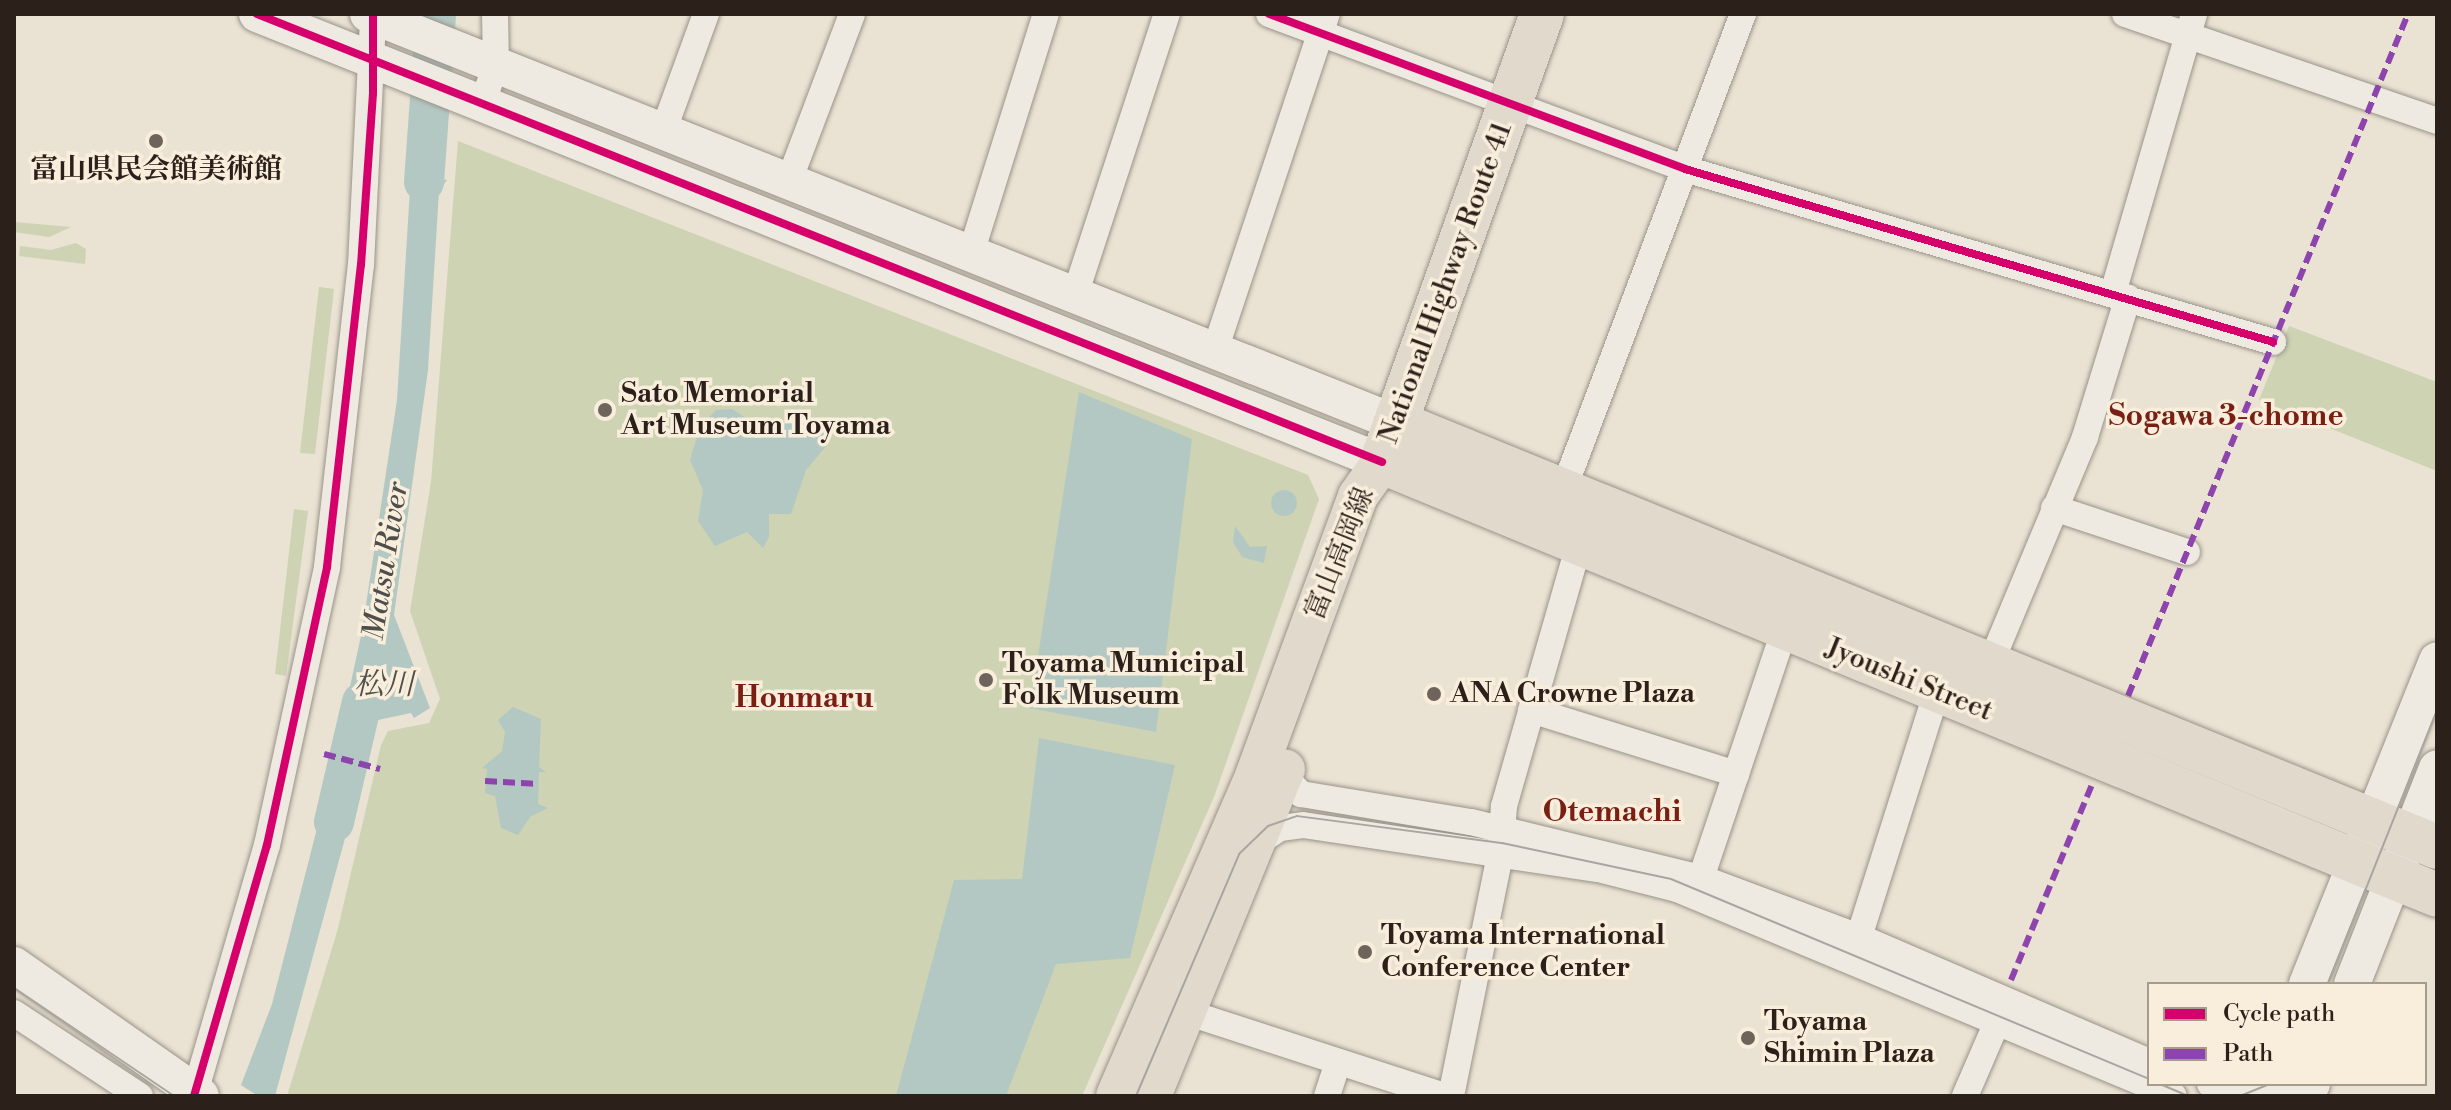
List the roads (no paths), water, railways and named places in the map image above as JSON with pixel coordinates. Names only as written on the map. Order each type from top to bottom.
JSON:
[{"type":"highway","name":"National Highway Route 41","points":[[1389,442],[1542,14]]},
{"type":"highway","name":"Jyoushi Street","points":[[1389,442],[1563,491],[2424,842]]},
{"type":"highway","name":"Jyoushi Street","points":[[1389,442],[1579,545],[2437,895]]},
{"type":"main road","name":"富山高岡線","points":[[1151,1096],[1189,1013],[1273,804],[1358,496],[1389,442]]},
{"type":"main road","name":"富山高岡線","points":[[1116,1096],[1273,804]]},
{"type":"street","points":[[257,14],[384,66],[1389,442]]},
{"type":"street","points":[[472,97],[495,14]]},
{"type":"street","points":[[663,132],[706,14]]},
{"type":"street","points":[[789,181],[852,14]]},
{"type":"street","points":[[971,253],[1046,14]]},
{"type":"street","points":[[1075,295],[1167,14]]},
{"type":"street","points":[[1269,14],[1324,23],[1685,169],[2273,342]]},
{"type":"street","points":[[1563,491],[1743,14]]},
{"type":"street","points":[[2125,14],[2190,26],[2437,121]]},
{"type":"street","points":[[14,965],[197,1095],[271,830],[327,567],[350,392],[384,66],[376,17]]},
{"type":"street","points":[[376,17],[1215,350],[1389,442]]},
{"type":"street","points":[[1215,350],[1324,23]]},
{"type":"street","points":[[1989,667],[2085,437],[2190,26]]},
{"type":"street","points":[[2054,508],[2187,552]]},
{"type":"street","points":[[1451,1096],[1500,856],[1504,806],[1579,545]]},
{"type":"street","points":[[1701,878],[1785,629]]},
{"type":"street","points":[[2308,982],[2352,862],[2437,660]]},
{"type":"street","points":[[1859,937],[1937,691]]},
{"type":"street","points":[[1531,710],[1736,774]]},
{"type":"street","points":[[2353,982],[2395,878],[2424,842],[2437,768]]},
{"type":"street","points":[[2147,1061],[2001,1012],[1689,893],[1598,869],[1500,856],[1273,804],[1287,779],[1301,794],[1502,829],[1701,878],[1859,937],[2001,1012],[2147,1083]]},
{"type":"street","points":[[1965,1096],[2001,1012]]},
{"type":"street","points":[[14,1013],[140,1096]]},
{"type":"street","points":[[1189,1013],[1445,1096]]},
{"type":"street","points":[[1327,1096],[1338,1062]]},
{"type":"street","points":[[2153,1086],[2174,1096]]},
{"type":"street","points":[[2218,1086],[2255,1096]]},
{"type":"water","name":"松川","points":[[414,124],[438,134],[436,178],[447,180],[439,191],[428,370],[394,615],[430,708],[414,718],[411,713],[378,720],[364,757],[336,751],[362,631],[397,400]]},
{"type":"water","points":[[1079,392],[1192,439],[1156,732],[1030,708]]},
{"type":"water","points":[[732,409],[760,427],[803,421],[825,434],[829,443],[806,470],[791,514],[769,514],[769,537],[763,548],[747,532],[715,546],[698,521],[703,490],[690,460],[700,427],[716,410]]},
{"type":"water","points":[[1284,490],[1293,494],[1297,503],[1293,512],[1284,516],[1275,512],[1271,503],[1275,494]]},
{"type":"water","points":[[1235,526],[1250,547],[1267,546],[1264,563],[1242,557],[1233,542]]},
{"type":"water","points":[[513,707],[541,719],[539,767],[546,772],[539,772],[538,804],[548,808],[531,816],[518,835],[501,828],[495,796],[485,793],[487,769],[482,768],[502,751],[505,732],[498,720]]},
{"type":"water","points":[[1039,738],[1175,765],[1130,958],[1056,964],[1006,1096],[896,1096],[954,880],[1022,879]]},
{"type":"water","name":"松川","points":[[333,766],[363,772],[275,1096],[258,1096],[241,1085],[272,1004]]},
{"type":"waterway","name":"Matsu River","points":[[424,182],[436,14]]},
{"type":"waterway","name":"Matsu River","points":[[334,822],[362,702]]},
{"type":"tram line","points":[[2329,982],[2437,710]]},
{"type":"tram line","points":[[1136,1096],[1239,854],[1268,826],[1297,816],[1502,843],[1671,879],[2147,1078]]},
{"type":"tram line","points":[[14,988],[174,1096]]},
{"type":"tram line","points":[[2165,1086],[2188,1096]]},
{"type":"tram line","points":[[2240,1096],[2265,1086]]},
{"type":"place","name":"富山県民会館美術館","points":[[156,141]]},
{"type":"place","name":"Sato Memorial Art Museum Toyama","points":[[605,410]]},
{"type":"place","name":"Toyama Municipal Folk Museum","points":[[986,680]]},
{"type":"place","name":"ANA Crowne Plaza","points":[[1434,694]]},
{"type":"place","name":"Toyama International Conference Center","points":[[1365,952]]},
{"type":"place","name":"Toyama Shimin Plaza","points":[[1748,1038]]},
{"type":"district","name":"Sogawa 3-chome","points":[[2226,416]]},
{"type":"district","name":"Honmaru","points":[[804,698]]},
{"type":"district","name":"Otemachi","points":[[1612,812]]}]
